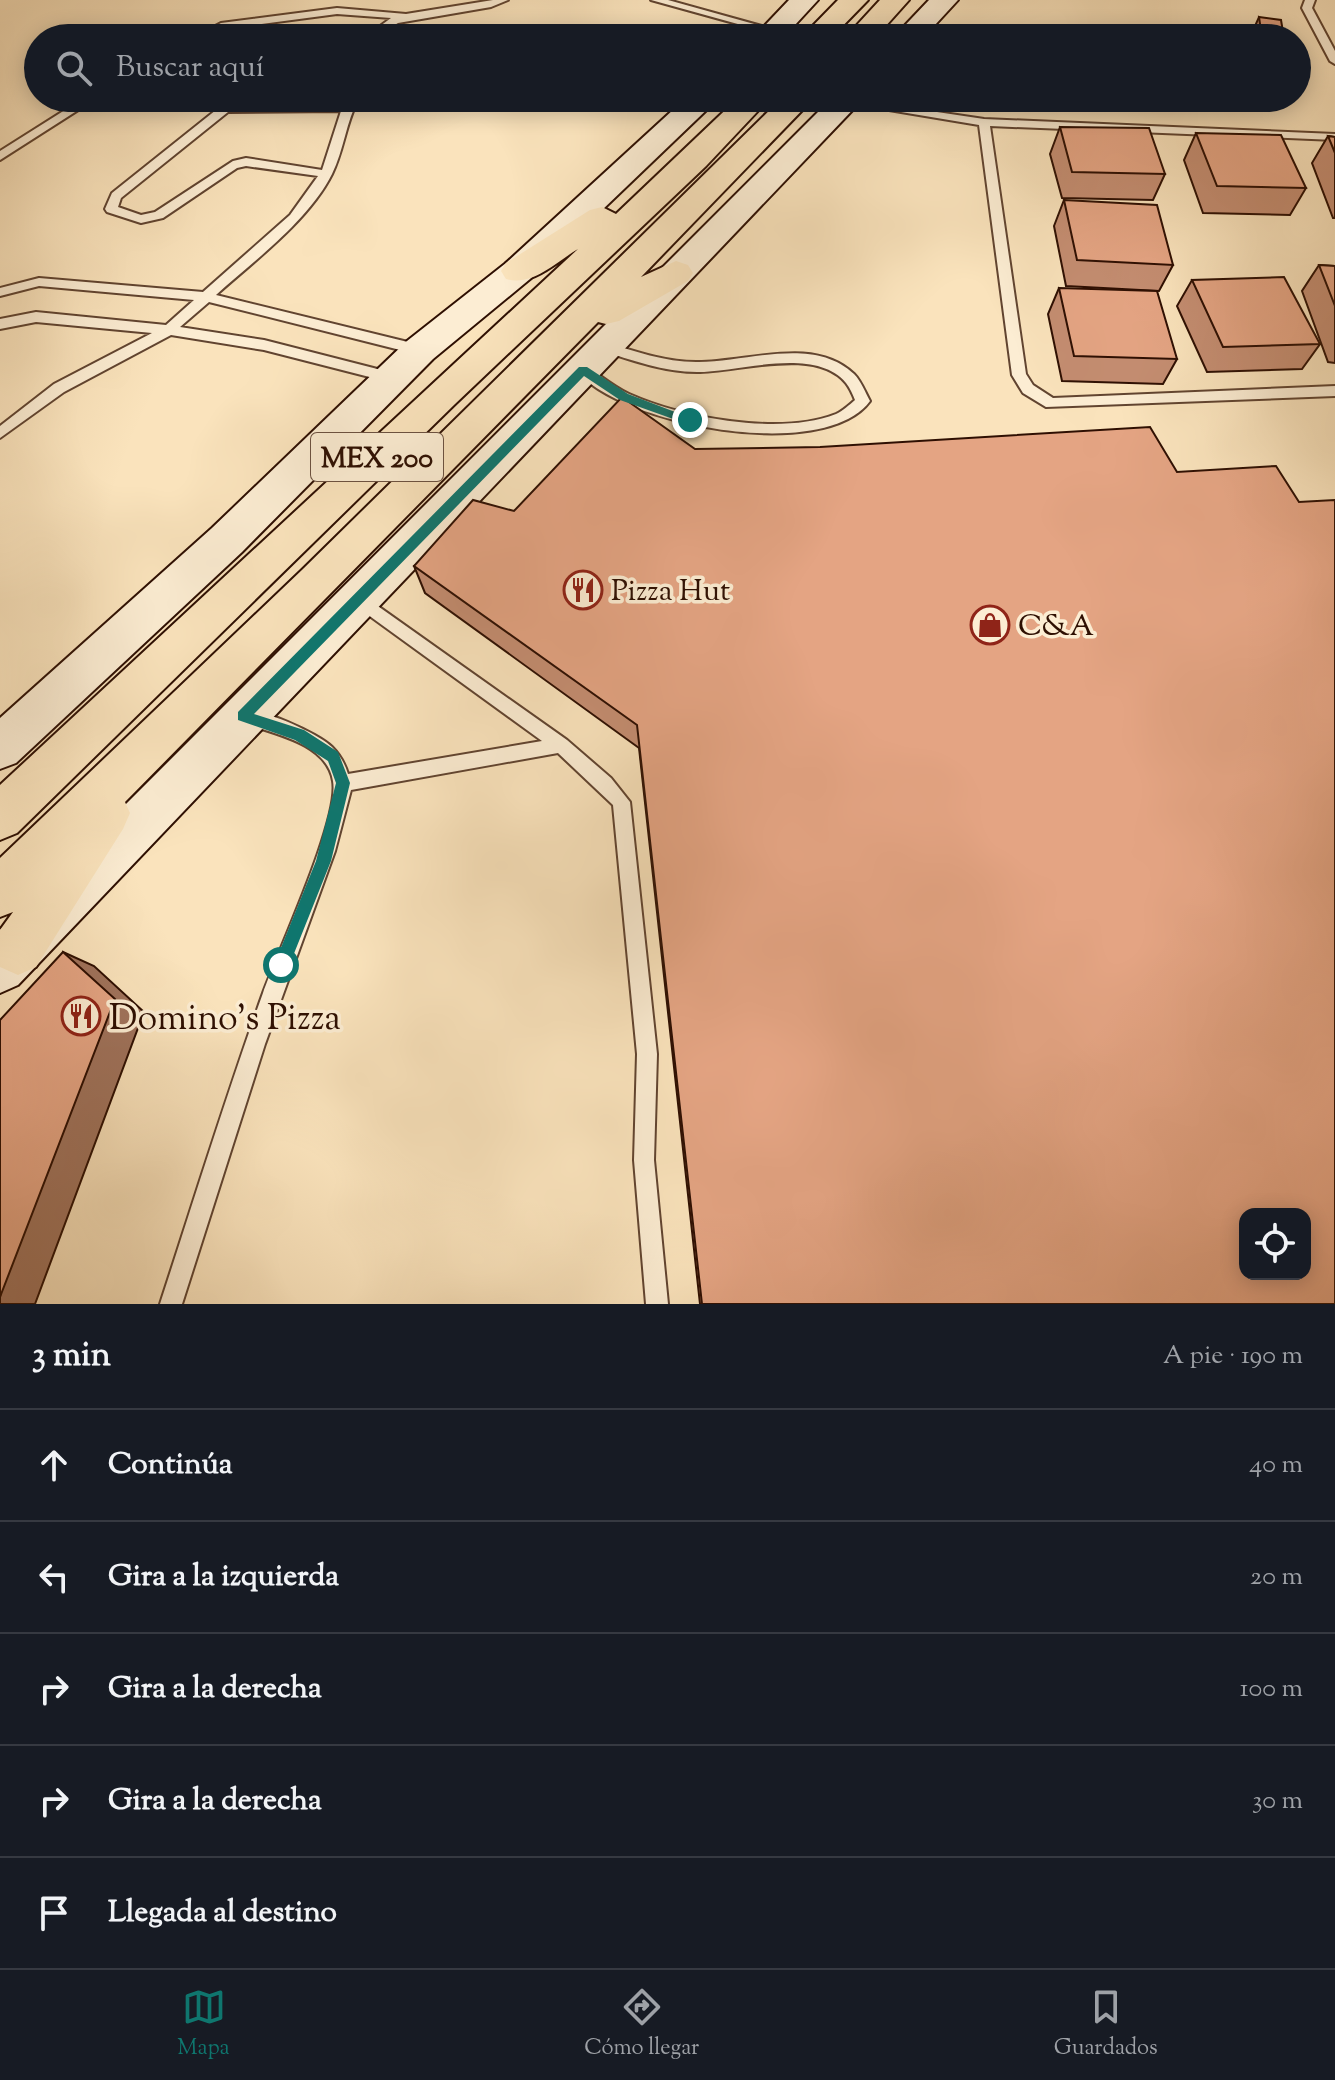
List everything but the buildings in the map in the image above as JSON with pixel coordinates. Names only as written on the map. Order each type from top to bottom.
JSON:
[{"type":"highway","points":[[829,24],[854,0]]},
{"type":"highway","points":[[872,24],[895,0]]},
{"type":"highway","name":"MEX 200","points":[[0,817],[741,112]]},
{"type":"highway","name":"MEX 200","points":[[0,892],[149,746],[582,352],[787,112]]},
{"type":"highway","points":[[518,271],[695,159]]},
{"type":"highway","points":[[9,958],[149,746]]},
{"type":"main road","points":[[788,24],[804,0]]},
{"type":"main road","points":[[921,24],[944,0]]},
{"type":"main road","points":[[0,748],[227,540],[420,350],[518,271],[689,112]]},
{"type":"main road","points":[[9,958],[358,599],[582,352],[676,273],[835,112]]},
{"type":"lane","points":[[236,24],[337,11],[402,16],[485,7],[503,0]]},
{"type":"lane","points":[[656,0],[742,24]]},
{"type":"lane","points":[[1310,0],[1307,8],[1335,61]]},
{"type":"lane","points":[[386,24],[402,16]]},
{"type":"lane","points":[[0,156],[70,112]]},
{"type":"lane","points":[[221,112],[116,196],[111,209],[141,219],[159,215],[233,165],[246,162],[326,174]]},
{"type":"lane","points":[[0,433],[59,388],[169,330],[294,218],[326,174],[348,112]]},
{"type":"lane","points":[[925,112],[984,122],[1335,137]]},
{"type":"lane","points":[[984,122],[1019,375],[1028,389],[1051,403],[1335,391]]},
{"type":"lane","points":[[0,292],[39,282],[208,297],[420,350]]},
{"type":"lane","points":[[0,324],[36,317],[169,330],[264,345],[393,378]]},
{"type":"lane","points":[[582,352],[699,367],[762,359],[821,361],[849,377],[863,401],[855,412],[816,427],[752,428],[690,420],[624,397],[582,352]]},
{"type":"lane","points":[[358,599],[561,745],[621,802],[647,1054],[644,1160],[657,1304]]},
{"type":"lane","points":[[171,1304],[281,965],[324,861],[343,783],[333,756],[299,735],[243,716]]},
{"type":"lane","points":[[343,783],[561,745]]},
{"type":"place","name":"Pizza Hut","points":[[583,590]]},
{"type":"place","name":"C&A","points":[[990,625]]},
{"type":"place","name":"Domino's Pizza","points":[[81,1016]]},
{"type":"route","points":[[281,965],[324,861],[343,783],[333,756],[299,735],[243,716],[583,370],[624,397],[690,420]]}]
